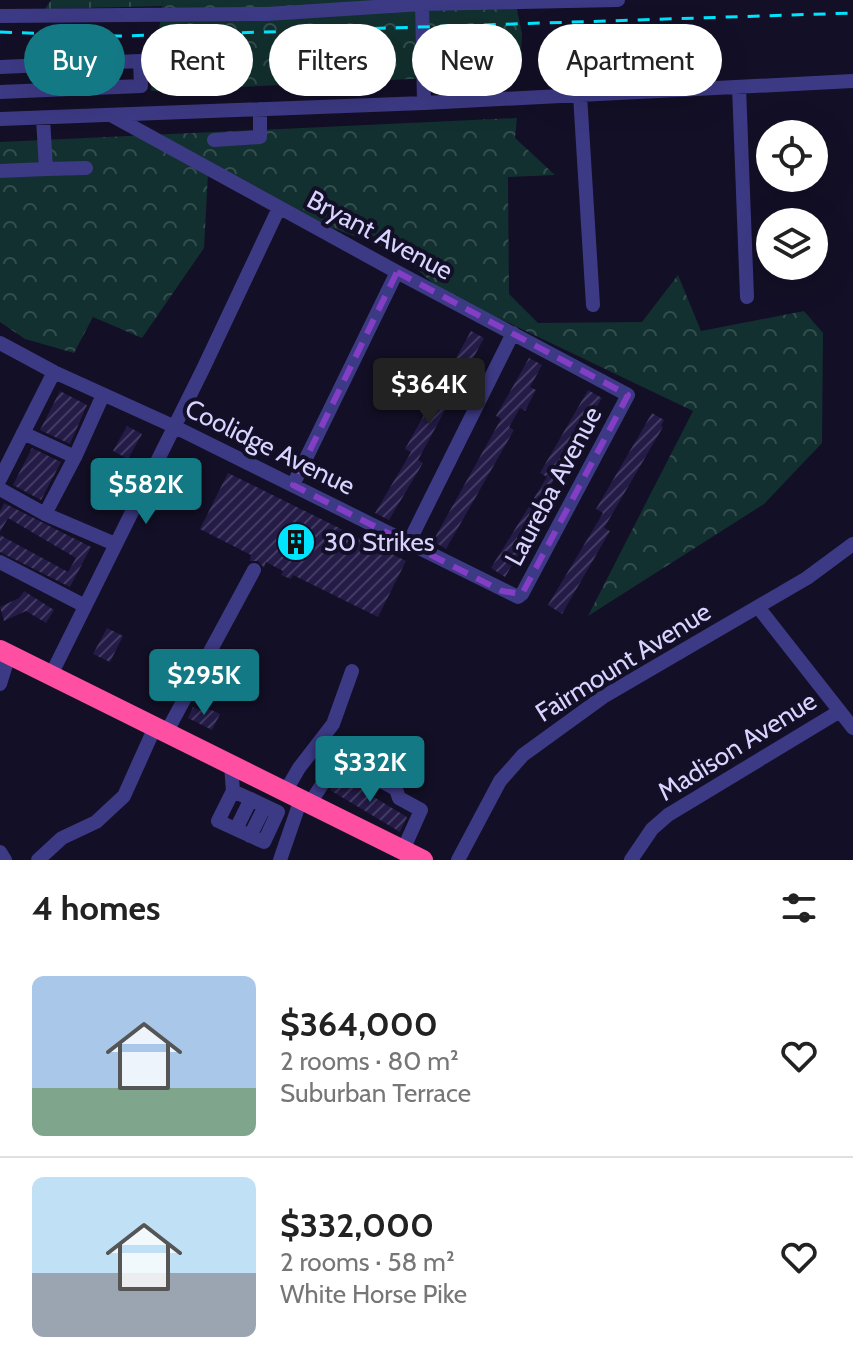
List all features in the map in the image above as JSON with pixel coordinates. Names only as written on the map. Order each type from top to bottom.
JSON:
[{"type":"highway","points":[[5,652],[423,860]]},
{"type":"street","points":[[0,16],[267,14],[422,2],[618,0]]},
{"type":"street","points":[[422,2],[424,103]]},
{"type":"street","points":[[0,67],[140,61],[141,86],[0,92]]},
{"type":"street","points":[[722,88],[853,81]]},
{"type":"street","points":[[739,87],[747,297]]},
{"type":"street","points":[[0,119],[560,96]]},
{"type":"street","points":[[580,96],[593,305]]},
{"type":"street","points":[[214,140],[260,137],[260,109]]},
{"type":"street","name":"Bryant Avenue","points":[[111,115],[628,395]]},
{"type":"street","points":[[43,118],[46,169]]},
{"type":"street","points":[[0,171],[86,168]]},
{"type":"street","points":[[51,675],[279,208]]},
{"type":"street","points":[[293,485],[397,272]]},
{"type":"street","points":[[409,542],[513,333]]},
{"type":"street","name":"Coolidge Avenue","points":[[0,343],[518,597]]},
{"type":"street","points":[[0,479],[54,372]]},
{"type":"street","points":[[45,514],[103,395]]},
{"type":"street","name":"Laureba Avenue","points":[[518,597],[628,395]]},
{"type":"street","points":[[23,433],[75,457]]},
{"type":"street","points":[[0,489],[45,514],[115,544]]},
{"type":"street","name":"Fairmount Avenue","points":[[458,860],[500,781],[523,755],[603,697],[807,578],[853,544]]},
{"type":"street","points":[[0,562],[85,606]]},
{"type":"street","points":[[38,860],[62,838],[96,822],[124,796],[155,727],[166,732],[254,570]]},
{"type":"street","points":[[758,607],[853,728]]},
{"type":"street","points":[[0,684],[5,652]]},
{"type":"street","points":[[231,765],[233,791],[218,821],[257,839],[282,856],[291,829],[299,768],[333,724],[352,671]]},
{"type":"street","name":"Madison Avenue","points":[[631,860],[652,829],[668,815],[840,711]]},
{"type":"street","points":[[257,839],[271,813],[329,774],[351,765],[396,789],[399,798],[421,810],[403,850]]},
{"type":"street","points":[[233,791],[251,799],[291,829]]},
{"type":"street","points":[[236,829],[251,799]]},
{"type":"street","points":[[0,852],[5,860]]},
{"type":"highlighted area","points":[[397,272],[628,395],[522,594],[502,591],[293,485]]},
{"type":"green space","points":[[51,0],[163,0],[162,6],[45,9]]},
{"type":"green space","points":[[163,0],[515,0],[520,24],[412,24],[412,79],[396,80],[396,24],[269,24],[269,86],[253,86],[253,24],[160,24]]},
{"type":"green space","points":[[517,118],[515,138],[555,175],[508,177],[509,294],[538,323],[642,322],[678,275],[701,331],[804,311],[823,333],[822,443],[764,504],[588,616],[693,411],[442,291],[397,252],[295,214],[208,173],[204,248],[142,338],[93,317],[74,353],[25,339],[0,322],[0,142]]},
{"type":"building","points":[[471,331],[484,338],[418,460],[423,463],[389,520],[375,513],[411,452],[405,449]]},
{"type":"building","points":[[529,358],[542,365],[530,387],[536,390],[525,411],[520,408],[509,427],[514,430],[446,549],[433,541],[501,419],[496,416]]},
{"type":"building","points":[[588,390],[602,398],[548,490],[555,494],[505,577],[491,568],[547,477],[540,473]]},
{"type":"building","points":[[60,391],[87,405],[70,444],[40,430]]},
{"type":"building","points":[[652,413],[664,420],[663,427],[604,528],[610,531],[562,614],[548,605],[603,513],[596,509]]},
{"type":"building","points":[[127,426],[142,434],[128,459],[113,451]]},
{"type":"building","points":[[32,448],[61,462],[41,500],[13,485]]},
{"type":"building","name":"30 Strikes","points":[[228,473],[406,561],[378,617],[293,575],[291,579],[281,575],[283,571],[266,562],[264,568],[258,561],[250,561],[251,555],[200,529]]},
{"type":"building","points":[[4,503],[91,547],[70,587],[0,552],[0,535],[68,572],[76,558],[8,518],[0,532],[0,511]]},
{"type":"building","points":[[24,591],[54,610],[46,623],[26,611],[4,621],[0,607],[19,598]]},
{"type":"building","points":[[107,628],[123,636],[110,662],[93,654]]},
{"type":"building","points":[[193,707],[204,712],[207,708],[220,714],[212,730],[188,718]]},
{"type":"building","points":[[344,779],[407,817],[400,832],[330,790],[336,782]]},
{"type":"railway","points":[[0,32],[117,36],[853,13]]},
{"type":"place","name":"30 Strikes","points":[[296,542]]}]
